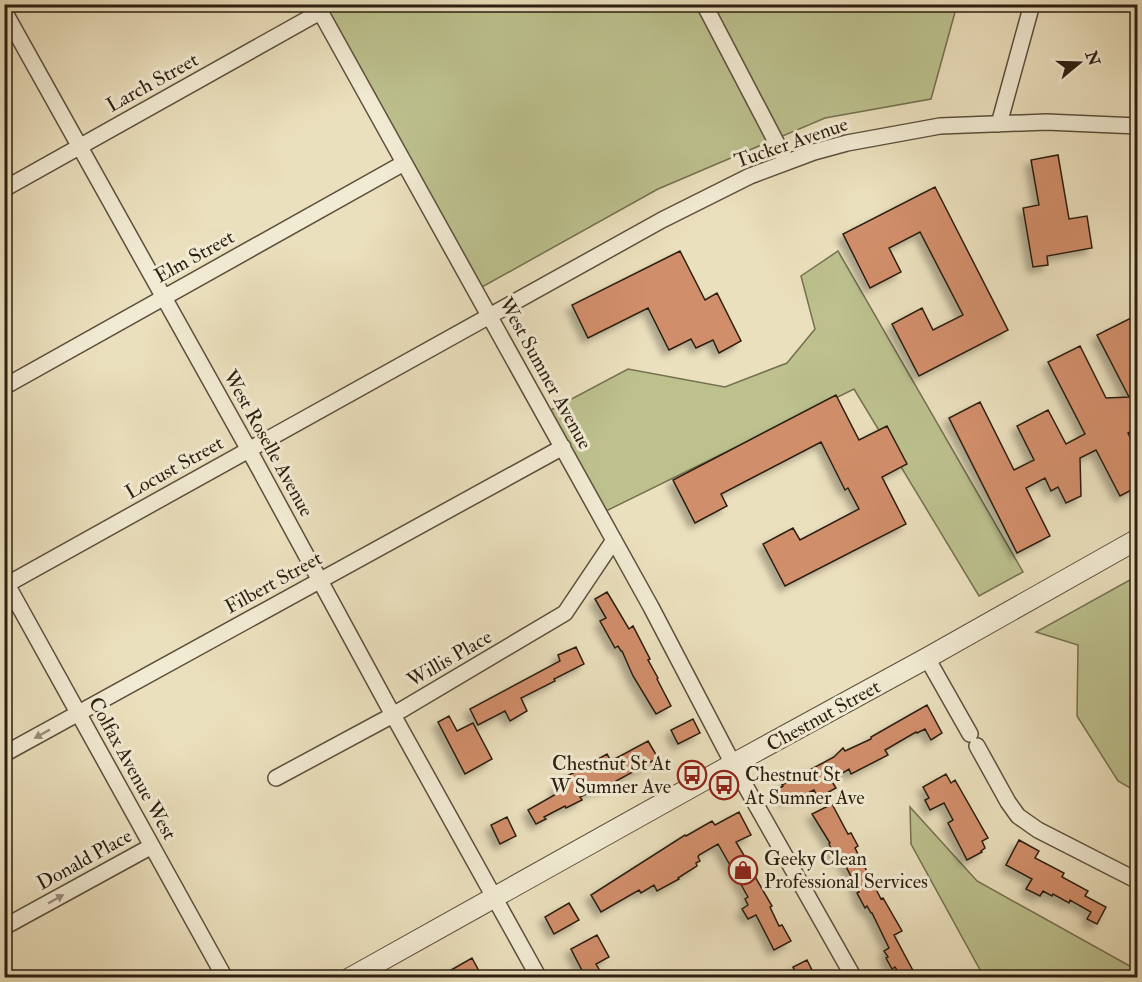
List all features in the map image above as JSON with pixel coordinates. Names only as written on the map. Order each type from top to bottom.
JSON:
[{"type":"street","points":[[704,4],[786,161]]},
{"type":"street","points":[[999,124],[1032,4]]},
{"type":"street","name":"Larch Street","points":[[4,189],[318,8]]},
{"type":"street","name":"West Sumner Avenue","points":[[318,8],[651,607],[733,764],[854,978]]},
{"type":"street","name":"West Roselle Avenue","points":[[4,11],[249,450],[539,978]]},
{"type":"street","name":"Tucker Avenue","points":[[490,315],[662,220],[750,176],[786,161],[847,143],[940,126],[1046,122],[1137,126]]},
{"type":"street","name":"Elm Street","points":[[4,387],[404,163]]},
{"type":"street","name":"Locust Street","points":[[5,583],[490,315]]},
{"type":"street","name":"Filbert Street","points":[[4,754],[563,447]]},
{"type":"street","name":"Chestnut Street","points":[[350,978],[1137,539]]},
{"type":"street","name":"Willis Place","points":[[276,778],[393,715],[565,613],[614,540]]},
{"type":"street","name":"Colfax Avenue West","points":[[5,583],[225,978]]},
{"type":"street","points":[[927,658],[1018,816],[1038,830],[1137,881]]},
{"type":"street","name":"Donald Place","points":[[4,927],[152,846]]},
{"type":"green space","points":[[448,4],[450,6],[454,4],[957,5],[931,99],[825,118],[658,189],[482,287],[324,5]]},
{"type":"green space","points":[[838,251],[1023,572],[979,596],[854,389],[602,513],[545,413],[628,369],[725,387],[787,363],[815,329],[801,276]]},
{"type":"green space","points":[[1137,576],[1137,792],[1118,781],[1077,716],[1078,645],[1036,632]]},
{"type":"green space","points":[[910,807],[977,881],[1137,970],[1137,977],[984,977],[911,844]]},
{"type":"building","points":[[1058,155],[1069,219],[1087,216],[1092,248],[1047,256],[1048,265],[1033,267],[1023,208],[1039,205],[1031,160]]},
{"type":"building","points":[[935,187],[1008,330],[919,376],[892,324],[922,308],[933,330],[963,315],[920,232],[889,248],[901,272],[870,288],[843,234]]},
{"type":"building","points":[[680,251],[705,300],[717,293],[741,341],[719,353],[713,340],[696,348],[691,339],[669,350],[648,308],[588,338],[572,305]]},
{"type":"building","points":[[1131,318],[1137,330],[1137,428],[1128,433],[1137,452],[1137,487],[1120,496],[1096,450],[1080,458],[1081,496],[1066,503],[1058,487],[1051,491],[1045,478],[1026,488],[1050,536],[1017,553],[949,418],[980,402],[1014,470],[1034,460],[1017,426],[1048,410],[1066,444],[1085,434],[1048,362],[1080,346],[1106,398],[1129,397],[1097,335]]},
{"type":"building","points":[[836,395],[859,440],[887,426],[907,464],[882,477],[906,524],[785,586],[763,544],[793,528],[800,540],[859,509],[848,488],[845,490],[821,442],[721,494],[727,506],[695,523],[673,480]]},
{"type":"building","points":[[607,592],[629,629],[633,626],[671,706],[656,714],[633,676],[622,651],[618,646],[615,648],[600,621],[606,618],[595,599]]},
{"type":"building","points":[[576,647],[584,664],[521,698],[527,711],[510,721],[505,711],[478,725],[470,709],[560,661],[558,655]]},
{"type":"building","points":[[927,705],[942,733],[931,740],[925,729],[916,732],[885,750],[888,755],[851,774],[849,769],[831,780],[836,788],[818,798],[814,790],[785,801],[778,789],[782,785],[834,757],[843,748],[845,751],[871,739]]},
{"type":"building","points":[[449,716],[457,731],[473,723],[492,759],[465,774],[438,722]]},
{"type":"building","points":[[693,719],[700,733],[678,744],[671,730]]},
{"type":"building","points":[[648,741],[658,758],[600,790],[599,788],[580,797],[582,800],[566,808],[565,806],[536,824],[528,810],[558,793],[555,786],[564,782],[562,779],[607,754],[611,761]]},
{"type":"building","points":[[946,774],[951,783],[955,780],[988,838],[982,841],[985,848],[982,852],[967,860],[948,823],[953,820],[944,803],[930,810],[925,800],[929,798],[923,787]]},
{"type":"building","points":[[832,804],[848,834],[851,833],[858,846],[855,848],[881,899],[883,898],[902,931],[894,935],[917,978],[902,978],[895,967],[892,969],[884,951],[889,948],[872,913],[867,906],[865,908],[841,857],[837,860],[830,843],[812,814]]},
{"type":"building","points":[[739,812],[751,835],[736,842],[757,873],[754,875],[772,906],[770,907],[779,926],[782,925],[791,941],[774,950],[756,915],[748,919],[742,909],[748,905],[745,899],[748,897],[718,844],[699,855],[700,861],[696,863],[697,866],[679,879],[657,891],[654,885],[641,893],[639,890],[601,912],[591,895],[685,835],[712,821],[715,825]]},
{"type":"building","points":[[507,817],[516,836],[500,844],[491,825]]},
{"type":"building","points":[[1019,840],[1039,851],[1035,858],[1064,873],[1062,877],[1088,891],[1085,896],[1106,907],[1097,924],[1087,919],[1091,912],[1070,900],[1069,903],[1043,891],[1040,896],[1026,889],[1032,879],[1006,865]]},
{"type":"building","points":[[569,903],[579,920],[554,934],[545,917]]},
{"type":"building","points":[[597,935],[609,957],[596,964],[604,978],[586,978],[571,949]]},
{"type":"building","points":[[472,958],[479,971],[467,978],[455,978],[451,970]]},
{"type":"building","points":[[807,960],[813,972],[803,978],[798,978],[793,967]]},
{"type":"place","name":"Chestnut St At W Sumner Ave","points":[[692,775]]},
{"type":"place","name":"Chestnut St At Sumner Ave","points":[[724,785]]},
{"type":"place","name":"Geeky Clean Professional Services","points":[[743,870]]}]
